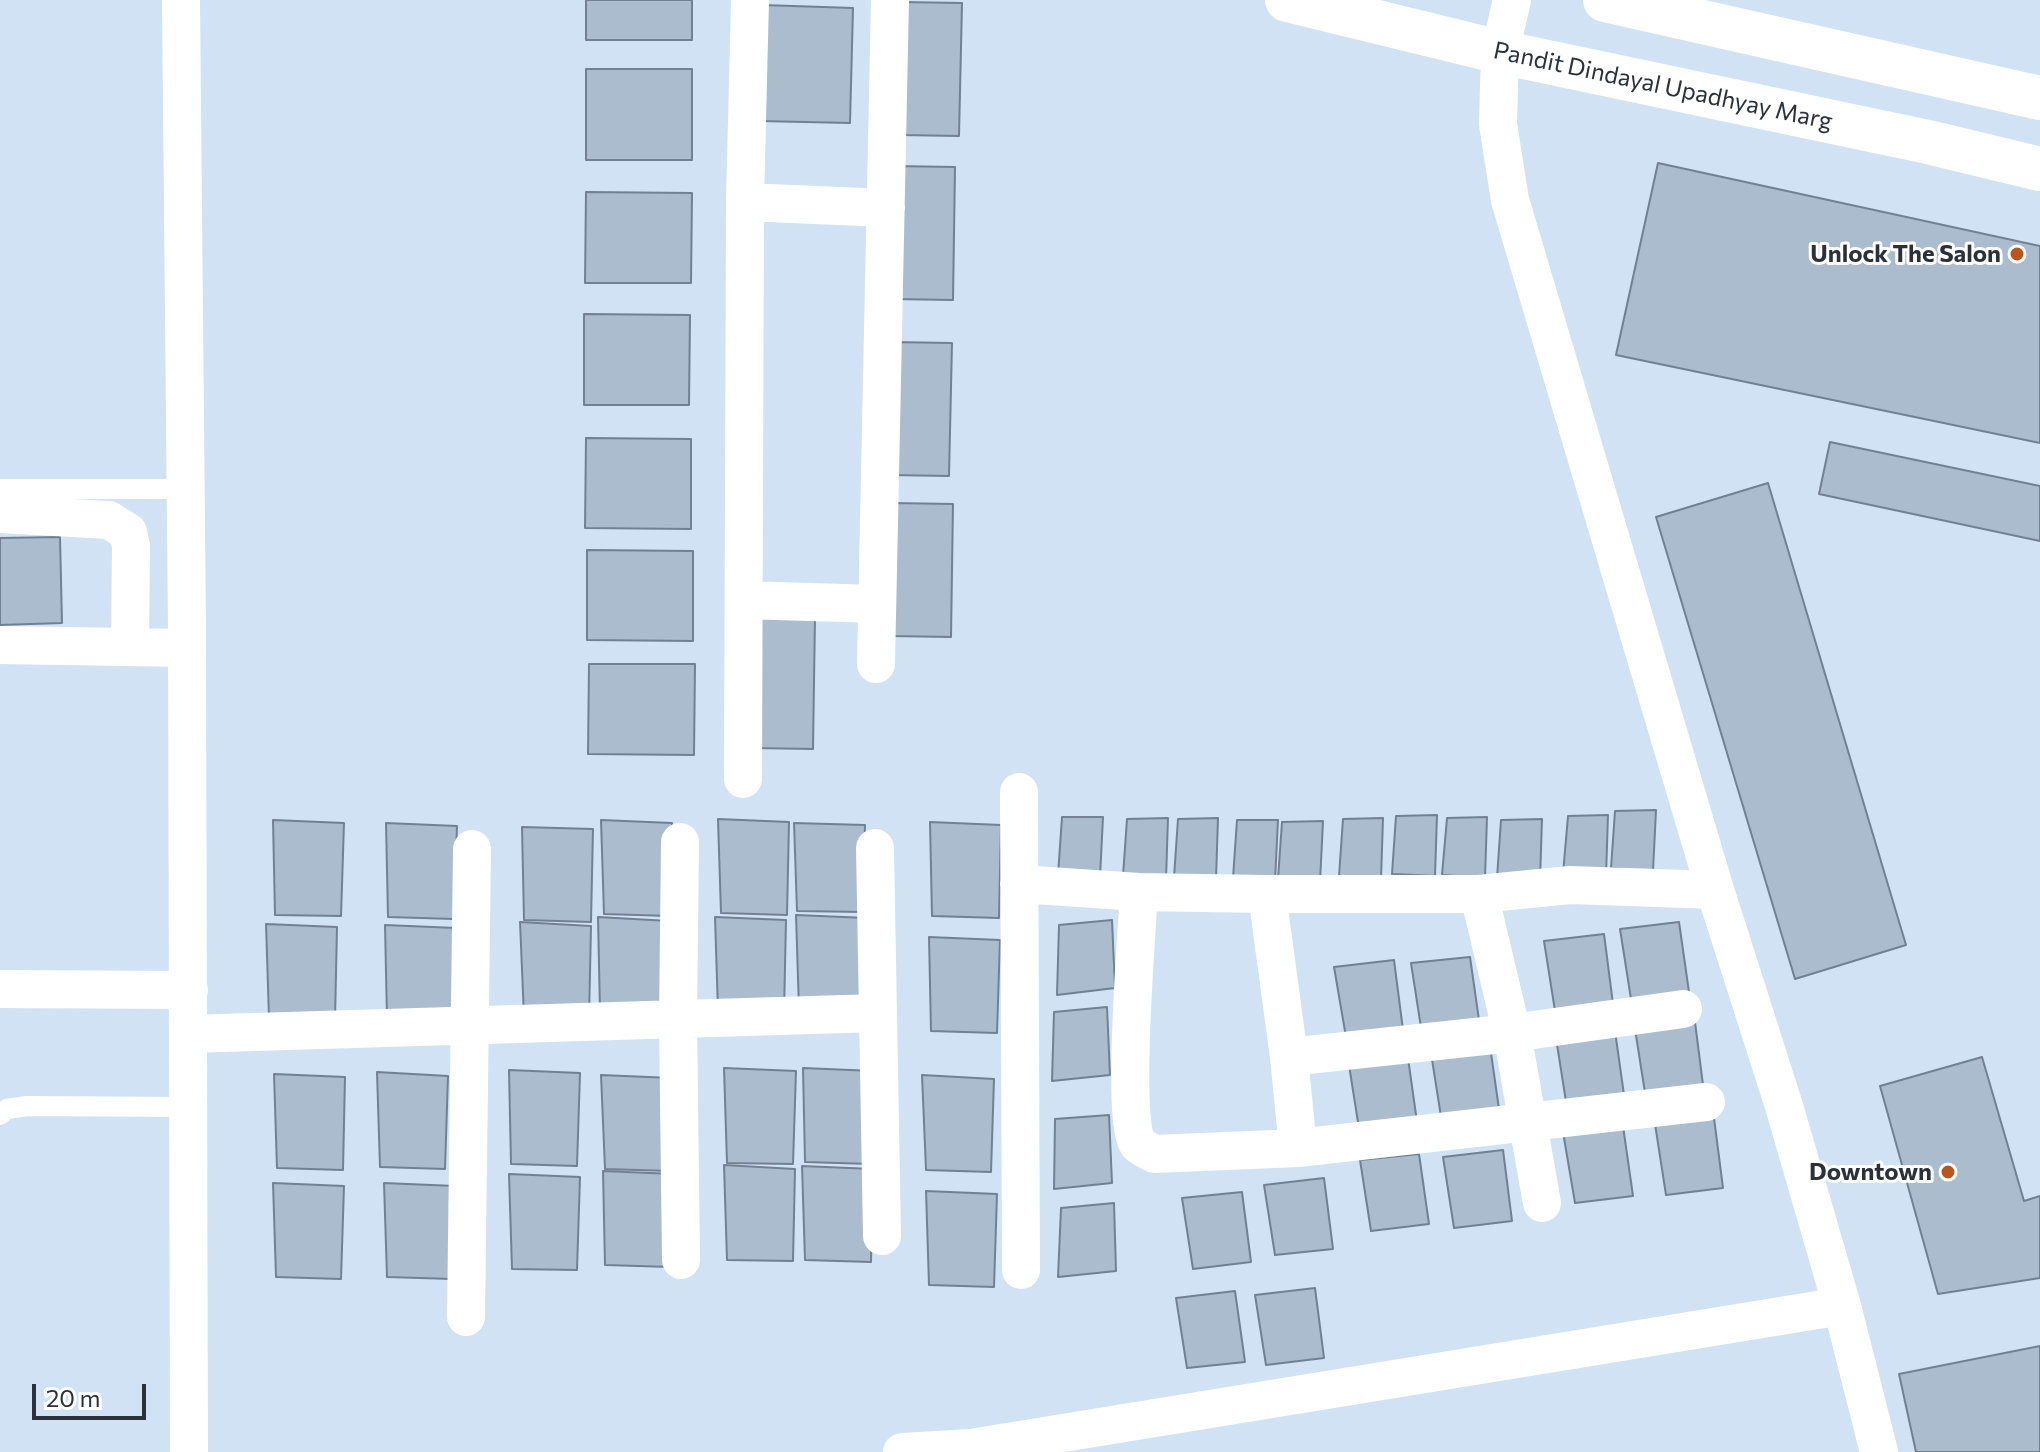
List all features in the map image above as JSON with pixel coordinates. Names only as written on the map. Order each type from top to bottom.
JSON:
[{"type":"street","points":[[181,0],[189,990],[189,1452]]},
{"type":"street","points":[[743,779],[745,202],[750,0]]},
{"type":"street","points":[[876,664],[890,0]]},
{"type":"street","name":"Pandit Dindayal Upadhyay Marg","points":[[1287,0],[1500,52],[1928,142],[2040,169]]},
{"type":"street","points":[[1512,0],[1500,52],[1498,124],[1510,200],[1715,890],[1784,1106],[1842,1306],[1879,1452]]},
{"type":"street","points":[[1605,0],[2040,98]]},
{"type":"street","points":[[745,202],[886,208]]},
{"type":"street","points":[[0,514],[109,520],[128,532],[131,546],[130,646]]},
{"type":"street","points":[[744,600],[876,604]]},
{"type":"street","points":[[0,645],[187,648]]},
{"type":"street","points":[[1019,792],[1021,1270]]},
{"type":"street","points":[[680,842],[678,1020],[681,1260]]},
{"type":"street","points":[[875,848],[882,1236]]},
{"type":"street","points":[[466,1317],[472,849]]},
{"type":"street","points":[[1019,884],[1139,892],[1267,894],[1479,894],[1570,885],[1715,890]]},
{"type":"street","points":[[1139,892],[1130,1094],[1137,1143],[1154,1154],[1298,1148],[1706,1102]]},
{"type":"street","points":[[1267,894],[1298,1148]]},
{"type":"street","points":[[1479,894],[1512,1033],[1542,1203]]},
{"type":"street","points":[[0,989],[189,990]]},
{"type":"street","points":[[1289,1057],[1512,1033],[1683,1009]]},
{"type":"street","points":[[189,1034],[877,1013]]},
{"type":"street","points":[[902,1452],[971,1450],[1842,1306]]},
{"type":"lane","points":[[0,489],[186,489]]},
{"type":"lane","points":[[0,1115],[7,1109],[27,1106],[188,1107]]},
{"type":"building","points":[[586,0],[692,0],[692,40],[586,40]]},
{"type":"building","points":[[901,2],[962,3],[959,136],[899,135]]},
{"type":"building","points":[[762,5],[853,8],[850,123],[759,121]]},
{"type":"building","points":[[586,69],[692,69],[692,160],[586,160]]},
{"type":"building","points":[[1658,163],[2040,246],[2040,443],[1616,355]]},
{"type":"building","points":[[894,166],[955,167],[953,300],[892,299]]},
{"type":"building","points":[[586,192],[692,193],[691,283],[585,283]]},
{"type":"building","points":[[584,314],[690,315],[689,405],[584,405]]},
{"type":"building","points":[[891,342],[952,343],[949,476],[888,475]]},
{"type":"building","points":[[586,438],[691,439],[691,529],[585,528]]},
{"type":"building","points":[[1830,442],[2040,486],[2040,541],[1819,494]]},
{"type":"building","points":[[1768,483],[1906,945],[1795,979],[1656,517]]},
{"type":"building","points":[[892,503],[953,504],[951,637],[890,636]]},
{"type":"building","points":[[60,537],[62,623],[0,625],[0,538]]},
{"type":"building","points":[[587,550],[693,551],[693,641],[587,640]]},
{"type":"building","points":[[754,615],[815,616],[813,749],[752,748]]},
{"type":"building","points":[[589,664],[695,664],[694,755],[588,754]]},
{"type":"building","points":[[1656,810],[1653,871],[1611,868],[1615,811]]},
{"type":"building","points":[[1437,815],[1435,876],[1392,874],[1396,816]]},
{"type":"building","points":[[1608,815],[1606,876],[1563,874],[1568,816]]},
{"type":"building","points":[[1062,817],[1103,817],[1100,877],[1058,875]]},
{"type":"building","points":[[1487,817],[1485,878],[1442,875],[1447,818]]},
{"type":"building","points":[[1168,818],[1166,879],[1123,876],[1127,819]]},
{"type":"building","points":[[1218,818],[1216,879],[1174,877],[1178,819]]},
{"type":"building","points":[[1383,818],[1381,879],[1339,876],[1343,819]]},
{"type":"building","points":[[718,819],[789,822],[787,915],[721,913]]},
{"type":"building","points":[[1542,819],[1540,880],[1497,878],[1501,820]]},
{"type":"building","points":[[273,820],[344,823],[341,916],[275,915]]},
{"type":"building","points":[[601,820],[672,823],[669,916],[604,914]]},
{"type":"building","points":[[1237,820],[1278,820],[1275,881],[1233,878]]},
{"type":"building","points":[[1323,821],[1320,882],[1278,879],[1282,822]]},
{"type":"building","points":[[930,822],[1001,825],[999,918],[932,916]]},
{"type":"building","points":[[386,823],[457,826],[454,919],[388,917]]},
{"type":"building","points":[[794,823],[865,825],[863,912],[797,911]]},
{"type":"building","points":[[522,827],[593,829],[591,922],[524,920]]},
{"type":"building","points":[[796,915],[867,918],[865,1011],[799,1009]]},
{"type":"building","points":[[598,917],[669,921],[667,1014],[600,1012]]},
{"type":"building","points":[[715,917],[786,920],[784,1013],[718,1011]]},
{"type":"building","points":[[1112,920],[1115,988],[1057,995],[1059,925]]},
{"type":"building","points":[[520,922],[591,926],[589,1019],[524,1017]]},
{"type":"building","points":[[1679,922],[1689,992],[1631,999],[1620,929]]},
{"type":"building","points":[[266,924],[337,927],[335,1020],[269,1018]]},
{"type":"building","points":[[385,925],[456,928],[453,1021],[387,1019]]},
{"type":"building","points":[[1604,934],[1613,1004],[1555,1011],[1544,941]]},
{"type":"building","points":[[929,937],[1000,940],[997,1033],[931,1031]]},
{"type":"building","points":[[1470,957],[1480,1027],[1422,1034],[1411,963]]},
{"type":"building","points":[[1394,960],[1403,1030],[1346,1037],[1334,967]]},
{"type":"building","points":[[1107,1007],[1110,1075],[1052,1081],[1054,1012]]},
{"type":"building","points":[[1695,1022],[1704,1093],[1646,1099],[1635,1029]]},
{"type":"building","points":[[1615,1031],[1625,1102],[1567,1108],[1556,1038]]},
{"type":"building","points":[[1490,1046],[1500,1116],[1442,1123],[1431,1053]]},
{"type":"building","points":[[1982,1057],[2024,1201],[2040,1196],[2040,1278],[1938,1294],[1880,1086]]},
{"type":"building","points":[[1408,1058],[1418,1129],[1360,1135],[1349,1065]]},
{"type":"building","points":[[724,1068],[796,1071],[793,1164],[727,1163]]},
{"type":"building","points":[[803,1068],[874,1071],[871,1164],[805,1162]]},
{"type":"building","points":[[509,1070],[580,1073],[577,1166],[511,1164]]},
{"type":"building","points":[[377,1072],[448,1076],[445,1169],[380,1167]]},
{"type":"building","points":[[274,1074],[345,1077],[343,1170],[277,1168]]},
{"type":"building","points":[[601,1075],[672,1078],[670,1171],[605,1169]]},
{"type":"building","points":[[922,1075],[994,1079],[991,1172],[926,1170]]},
{"type":"building","points":[[1109,1115],[1112,1183],[1054,1189],[1055,1119]]},
{"type":"building","points":[[1714,1118],[1723,1188],[1666,1195],[1655,1124]]},
{"type":"building","points":[[1623,1126],[1633,1196],[1575,1203],[1563,1132]]},
{"type":"building","points":[[1503,1150],[1512,1221],[1454,1228],[1443,1157]]},
{"type":"building","points":[[1419,1154],[1429,1224],[1371,1231],[1360,1160]]},
{"type":"building","points":[[724,1165],[795,1169],[793,1261],[727,1260]]},
{"type":"building","points":[[802,1166],[873,1169],[871,1262],[805,1260]]},
{"type":"building","points":[[603,1171],[674,1174],[671,1267],[605,1265]]},
{"type":"building","points":[[509,1174],[580,1177],[577,1270],[512,1269]]},
{"type":"building","points":[[1324,1178],[1333,1249],[1275,1255],[1264,1185]]},
{"type":"building","points":[[273,1183],[344,1186],[341,1279],[276,1277]]},
{"type":"building","points":[[384,1183],[455,1186],[452,1279],[387,1277]]},
{"type":"building","points":[[926,1191],[997,1194],[994,1287],[929,1285]]},
{"type":"building","points":[[1242,1192],[1251,1262],[1193,1269],[1182,1198]]},
{"type":"building","points":[[1114,1203],[1116,1271],[1058,1277],[1061,1208]]},
{"type":"building","points":[[1315,1288],[1324,1358],[1266,1365],[1255,1295]]},
{"type":"building","points":[[1235,1291],[1245,1362],[1187,1368],[1176,1298]]},
{"type":"building","points":[[2040,1346],[2040,1452],[1916,1452],[1899,1374]]},
{"type":"place","name":"Unlock The Salon","points":[[2017,254]]},
{"type":"place","name":"Downtown","points":[[1948,1172]]}]
